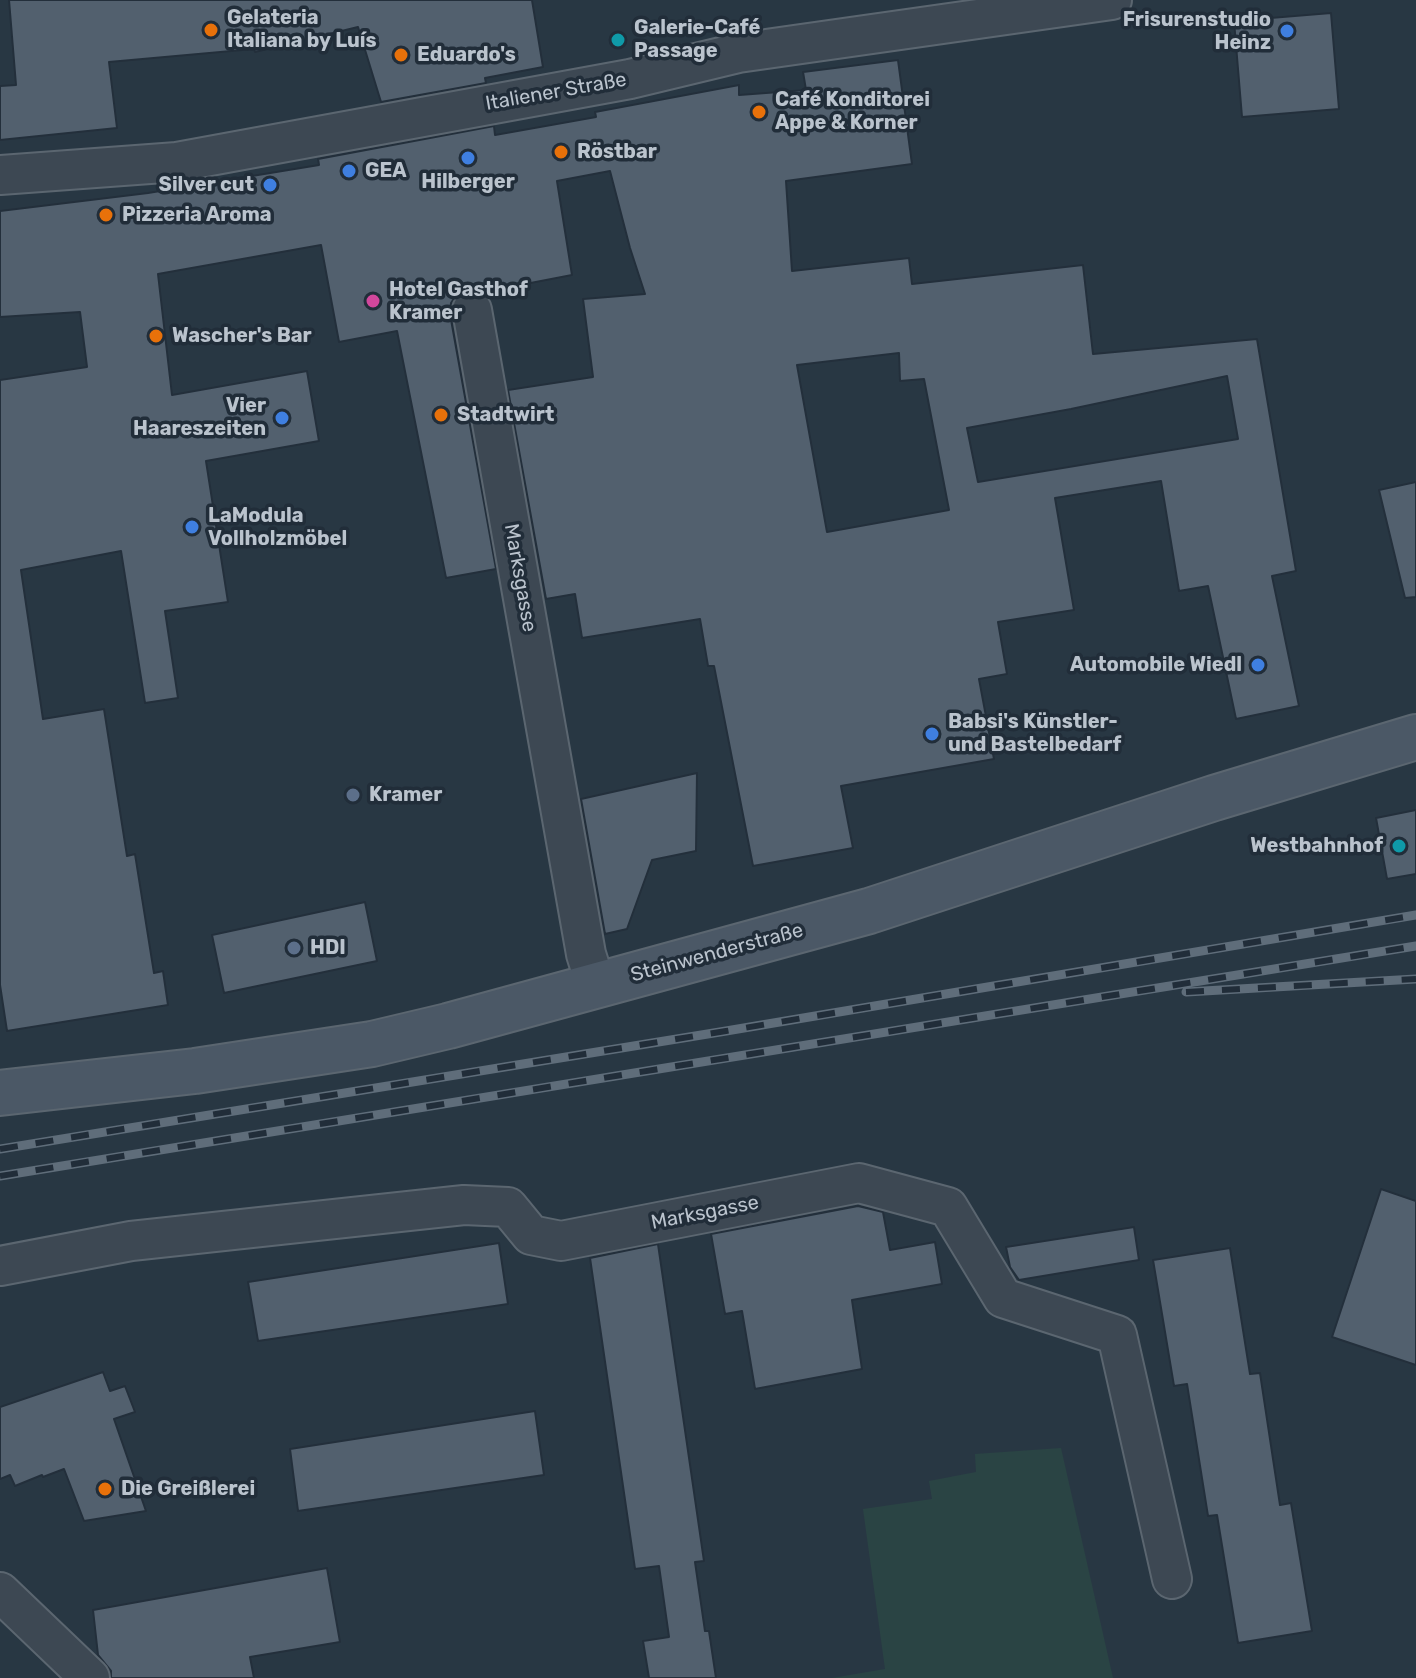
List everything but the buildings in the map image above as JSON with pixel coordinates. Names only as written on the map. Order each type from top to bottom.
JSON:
[{"type":"main road","name":"Steinwenderstraße","points":[[0,1093],[195,1071],[372,1044],[448,1026],[869,911],[1214,798],[1416,737]]},
{"type":"street","name":"Italiener Straße","points":[[0,175],[177,162],[630,79],[738,53],[1112,0]]},
{"type":"street","name":"Marksgasse","points":[[472,310],[586,954],[596,986]]},
{"type":"street","name":"Marksgasse","points":[[0,1266],[131,1241],[464,1205],[508,1207],[531,1235],[561,1241],[859,1183],[948,1207],[1003,1298],[1117,1335],[1172,1579]]},
{"type":"street","points":[[0,1592],[90,1678]]},
{"type":"green space","points":[[1061,1448],[1113,1678],[832,1678],[885,1669],[863,1509],[932,1499],[929,1481],[976,1472],[975,1454]]},
{"type":"railway","points":[[0,1149],[1416,915]]},
{"type":"railway","points":[[0,1176],[1416,946]]},
{"type":"railway","points":[[1186,992],[1416,979]]},
{"type":"place","name":"Gelateria Italiana by Luís","points":[[211,30]]},
{"type":"place","name":"Frisurenstudio Heinz","points":[[1287,31]]},
{"type":"place","name":"Galerie-Café Passage","points":[[618,40]]},
{"type":"place","name":"Eduardo's","points":[[401,55]]},
{"type":"place","name":"Café Konditorei Appe & Korner","points":[[759,112]]},
{"type":"place","name":"Röstbar","points":[[561,152]]},
{"type":"place","name":"Hilberger","points":[[468,158]]},
{"type":"place","name":"GEA","points":[[349,171]]},
{"type":"place","name":"Silver cut","points":[[270,185]]},
{"type":"place","name":"Pizzeria Aroma","points":[[106,215]]},
{"type":"place","name":"Hotel Gasthof Kramer","points":[[373,301]]},
{"type":"place","name":"Wascher's Bar","points":[[156,336]]},
{"type":"place","name":"Stadtwirt","points":[[441,415]]},
{"type":"place","name":"Vier Haareszeiten","points":[[282,418]]},
{"type":"place","name":"LaModula Vollholzmöbel","points":[[192,527]]},
{"type":"place","name":"Automobile Wiedl","points":[[1258,665]]},
{"type":"place","name":"Babsi's Künstler- und Bastelbedarf","points":[[932,734]]},
{"type":"place","name":"Kramer","points":[[353,795]]},
{"type":"place","name":"Westbahnhof","points":[[1399,846]]},
{"type":"place","name":"HDI","points":[[294,948]]},
{"type":"place","name":"Die Greißlerei","points":[[105,1489]]}]
